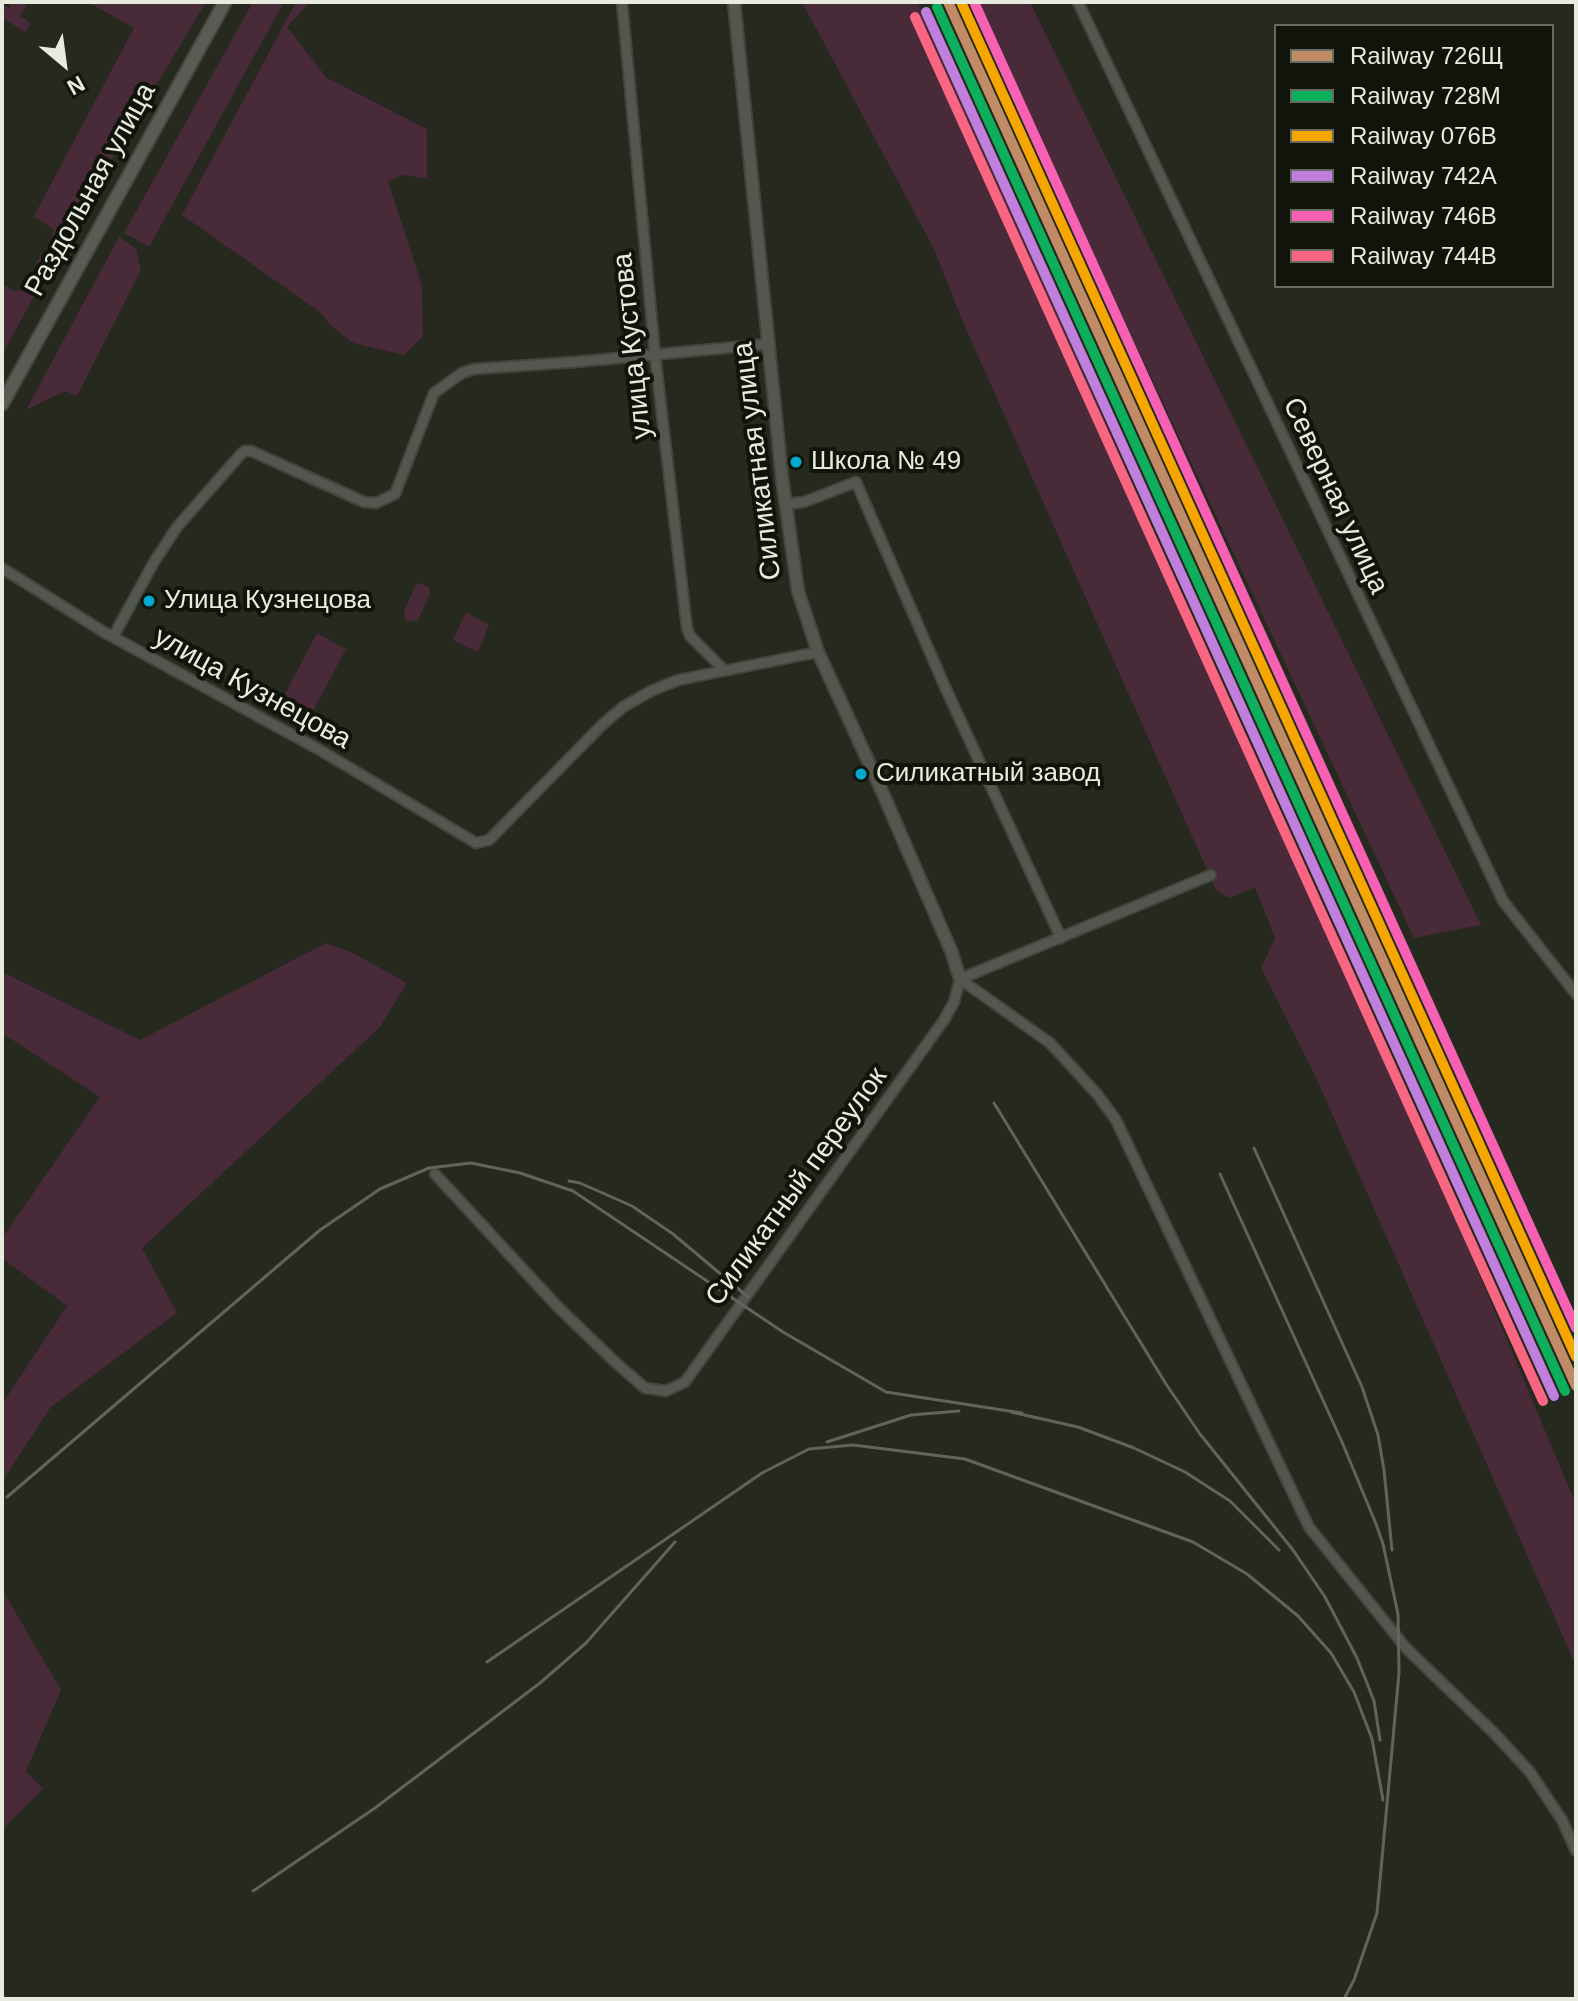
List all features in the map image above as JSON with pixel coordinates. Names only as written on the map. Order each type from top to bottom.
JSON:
[{"type":"main road","name":"Раздольная улица","points":[[2,404],[225,2]]},
{"type":"street","name":"улица Кустова","points":[[622,2],[655,355],[687,628],[690,636],[724,670]]},
{"type":"street","name":"Силикатная улица","points":[[734,2],[785,504],[798,591],[818,652],[887,803],[952,953],[960,979]]},
{"type":"street","name":"Северная улица","points":[[1078,2],[1503,901],[1576,994]]},
{"type":"street","points":[[113,637],[177,527],[241,454],[251,451],[364,502],[376,503],[395,494],[434,393],[462,373],[474,369],[768,344]]},
{"type":"street","points":[[785,504],[804,502],[856,482],[945,687],[1061,938]]},
{"type":"street","name":"улица Кузнецова","points":[[2,568],[113,637],[318,749],[470,841],[482,842],[495,835],[623,707],[678,680],[724,670]]},
{"type":"street","points":[[724,670],[818,652]]},
{"type":"street","points":[[960,979],[1211,875]]},
{"type":"street","points":[[960,979],[1050,1043],[1097,1094],[1116,1120],[1309,1527],[1406,1648],[1530,1772],[1562,1820],[1576,1851]]},
{"type":"street","name":"Силикатный переулок","points":[[435,1174],[557,1306],[616,1363],[645,1388],[666,1391],[685,1382],[944,1020],[954,1002],[960,979]]},
{"type":"shaded area","points":[[13,2],[29,2],[20,16],[31,23],[25,32],[4,19],[2,4],[9,8]]},
{"type":"shaded area","points":[[88,2],[206,2],[57,252],[47,247],[54,230],[34,216],[134,28]]},
{"type":"shaded area","points":[[253,2],[284,2],[149,247],[124,233]]},
{"type":"shaded area","points":[[296,2],[310,2],[287,27],[327,78],[427,129],[427,179],[404,175],[388,181],[422,286],[423,336],[404,355],[353,343],[330,325],[320,312],[182,215]]},
{"type":"shaded area","points":[[802,2],[917,2],[943,55],[1395,1075],[1576,1504],[1576,1666],[1314,1073],[1261,968],[1275,938],[1255,887],[1229,898],[1216,890],[962,320],[934,249]]},
{"type":"shaded area","points":[[975,2],[1030,2],[1481,925],[1414,938]]},
{"type":"shaded area","points":[[119,237],[136,248],[141,270],[77,396],[65,391],[26,410]]},
{"type":"shaded area","points":[[40,256],[52,263],[2,355],[2,284],[15,291],[30,289],[41,268],[36,264]]},
{"type":"shaded area","points":[[421,583],[429,587],[430,594],[418,620],[410,622],[405,620],[404,612],[415,586]]},
{"type":"shaded area","points":[[466,612],[489,625],[478,652],[453,640]]},
{"type":"shaded area","points":[[317,633],[346,649],[313,711],[284,696]]},
{"type":"shaded area","points":[[326,943],[351,952],[407,983],[380,1027],[142,1248],[177,1313],[50,1408],[2,1482],[2,1404],[67,1306],[2,1258],[2,1238],[100,1097],[2,1033],[2,972],[140,1040]]},
{"type":"shaded area","points":[[2,1589],[61,1690],[26,1771],[43,1789],[2,1830]]},
{"type":"railway","points":[[994,1103],[1166,1384],[1200,1434],[1293,1550],[1325,1597],[1357,1658],[1374,1701],[1380,1740]]},
{"type":"railway","points":[[1254,1148],[1362,1387],[1378,1435],[1392,1550]]},
{"type":"railway","points":[[7,1497],[320,1230],[380,1189],[429,1168],[471,1163],[520,1173],[573,1191],[783,1332],[886,1392],[1022,1413]]},
{"type":"railway","points":[[1220,1174],[1376,1524],[1398,1614],[1399,1673],[1377,1913],[1354,1980],[1344,1999]]},
{"type":"railway","points":[[569,1181],[632,1206],[673,1234],[748,1297]]},
{"type":"railway","points":[[827,1442],[911,1415],[959,1411]]},
{"type":"railway","points":[[1011,1412],[1078,1427],[1185,1472],[1230,1501],[1279,1550]]},
{"type":"railway","points":[[487,1662],[762,1473],[809,1449],[853,1445],[965,1459],[1193,1542],[1247,1574],[1298,1616],[1331,1653],[1354,1692],[1372,1739],[1383,1800]]},
{"type":"railway","points":[[253,1891],[375,1808],[540,1683],[586,1643],[675,1542]]},
{"type":"rail line","name":"726Щ","points":[[948,2],[1576,1386]]},
{"type":"rail line","name":"076В","points":[[961,2],[1576,1357]]},
{"type":"rail line","name":"746В","points":[[974,2],[1576,1328]]},
{"type":"rail line","name":"728М","points":[[937,7],[1565,1391]]},
{"type":"rail line","name":"742А","points":[[926,12],[1554,1396]]},
{"type":"rail line","name":"744В","points":[[915,17],[1543,1401]]},
{"type":"place","name":"Школа № 49","points":[[796,462]]},
{"type":"place","name":"Улица Кузнецова","points":[[149,601]]},
{"type":"place","name":"Силикатный завод","points":[[861,774]]}]
